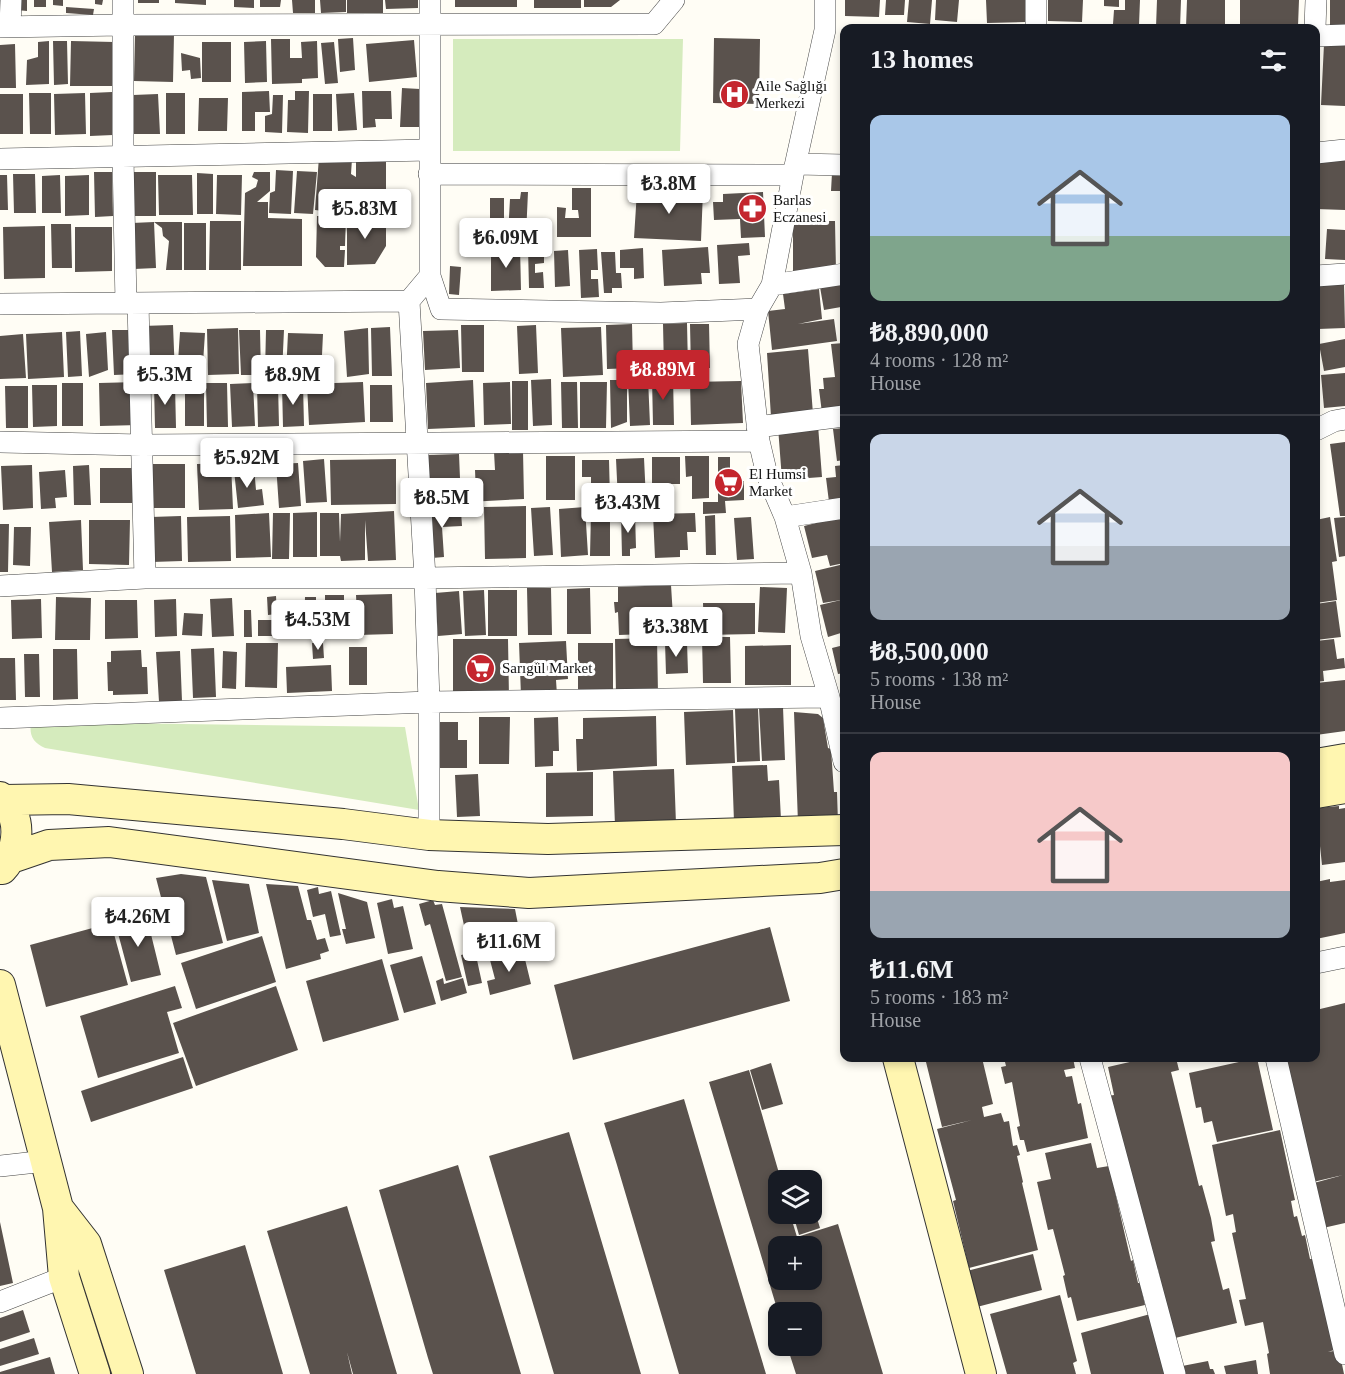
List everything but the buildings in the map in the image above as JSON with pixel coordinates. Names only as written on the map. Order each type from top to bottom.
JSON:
[{"type":"main road","points":[[1320,763],[1345,759]]},
{"type":"main road","points":[[1320,792],[1345,788]]},
{"type":"main road","points":[[2,799],[68,799],[343,824],[429,835],[548,840],[840,830]]},
{"type":"main road","points":[[2,799],[12,813],[16,828],[16,843],[4,872]]},
{"type":"main road","points":[[4,872],[48,845],[109,842],[438,886],[529,893],[820,878],[840,875]]},
{"type":"main road","points":[[2,997],[58,1208],[64,1277],[95,1374]]},
{"type":"main road","points":[[899,1062],[981,1374]]},
{"type":"main road","points":[[58,1208],[86,1244],[128,1374]]},
{"type":"street","points":[[11,0],[5,27],[654,24],[674,0]]},
{"type":"street","points":[[123,0],[123,157],[142,445],[145,578]]},
{"type":"street","points":[[430,0],[430,276],[441,309],[661,314],[758,309]]},
{"type":"street","points":[[825,0],[835,30],[794,169],[772,285],[758,309],[748,344],[758,434],[767,475],[785,517],[801,573],[811,636],[840,745]]},
{"type":"street","points":[[1035,24],[1036,0]]},
{"type":"street","points":[[1315,24],[1316,0]]},
{"type":"street","points":[[1320,36],[1345,35]]},
{"type":"street","points":[[0,159],[429,150]]},
{"type":"street","points":[[1320,153],[1345,150]]},
{"type":"street","points":[[429,174],[794,169],[840,165]]},
{"type":"street","points":[[1320,276],[1345,274]]},
{"type":"street","points":[[772,285],[840,275]]},
{"type":"street","points":[[429,835],[429,702],[425,578],[409,301],[430,276]]},
{"type":"street","points":[[0,304],[409,301]]},
{"type":"street","points":[[0,442],[142,445],[417,443],[758,434],[840,417]]},
{"type":"street","points":[[1320,428],[1334,421],[1345,419]]},
{"type":"street","points":[[785,517],[840,509]]},
{"type":"street","points":[[0,586],[145,578],[425,578],[801,573]]},
{"type":"street","points":[[0,718],[429,702],[829,697]]},
{"type":"street","points":[[1320,962],[1345,957]]},
{"type":"street","points":[[1091,1062],[1175,1374]]},
{"type":"street","points":[[1277,1062],[1345,1353]]},
{"type":"street","points":[[0,1166],[46,1161]]},
{"type":"street","points":[[0,1302],[64,1277]]},
{"type":"green space","points":[[453,39],[683,39],[680,151],[453,151]]},
{"type":"green space","points":[[31,722],[405,727],[419,810],[45,748],[33,738]]},
{"type":"place","name":"Aile Sağlığı Merkezi","points":[[734,95]]},
{"type":"place","name":"Barlas Eczanesi","points":[[752,209]]},
{"type":"place","name":"El Humsi Market","points":[[728,483]]},
{"type":"place","name":"Sarıgül Market","points":[[481,668]]}]
